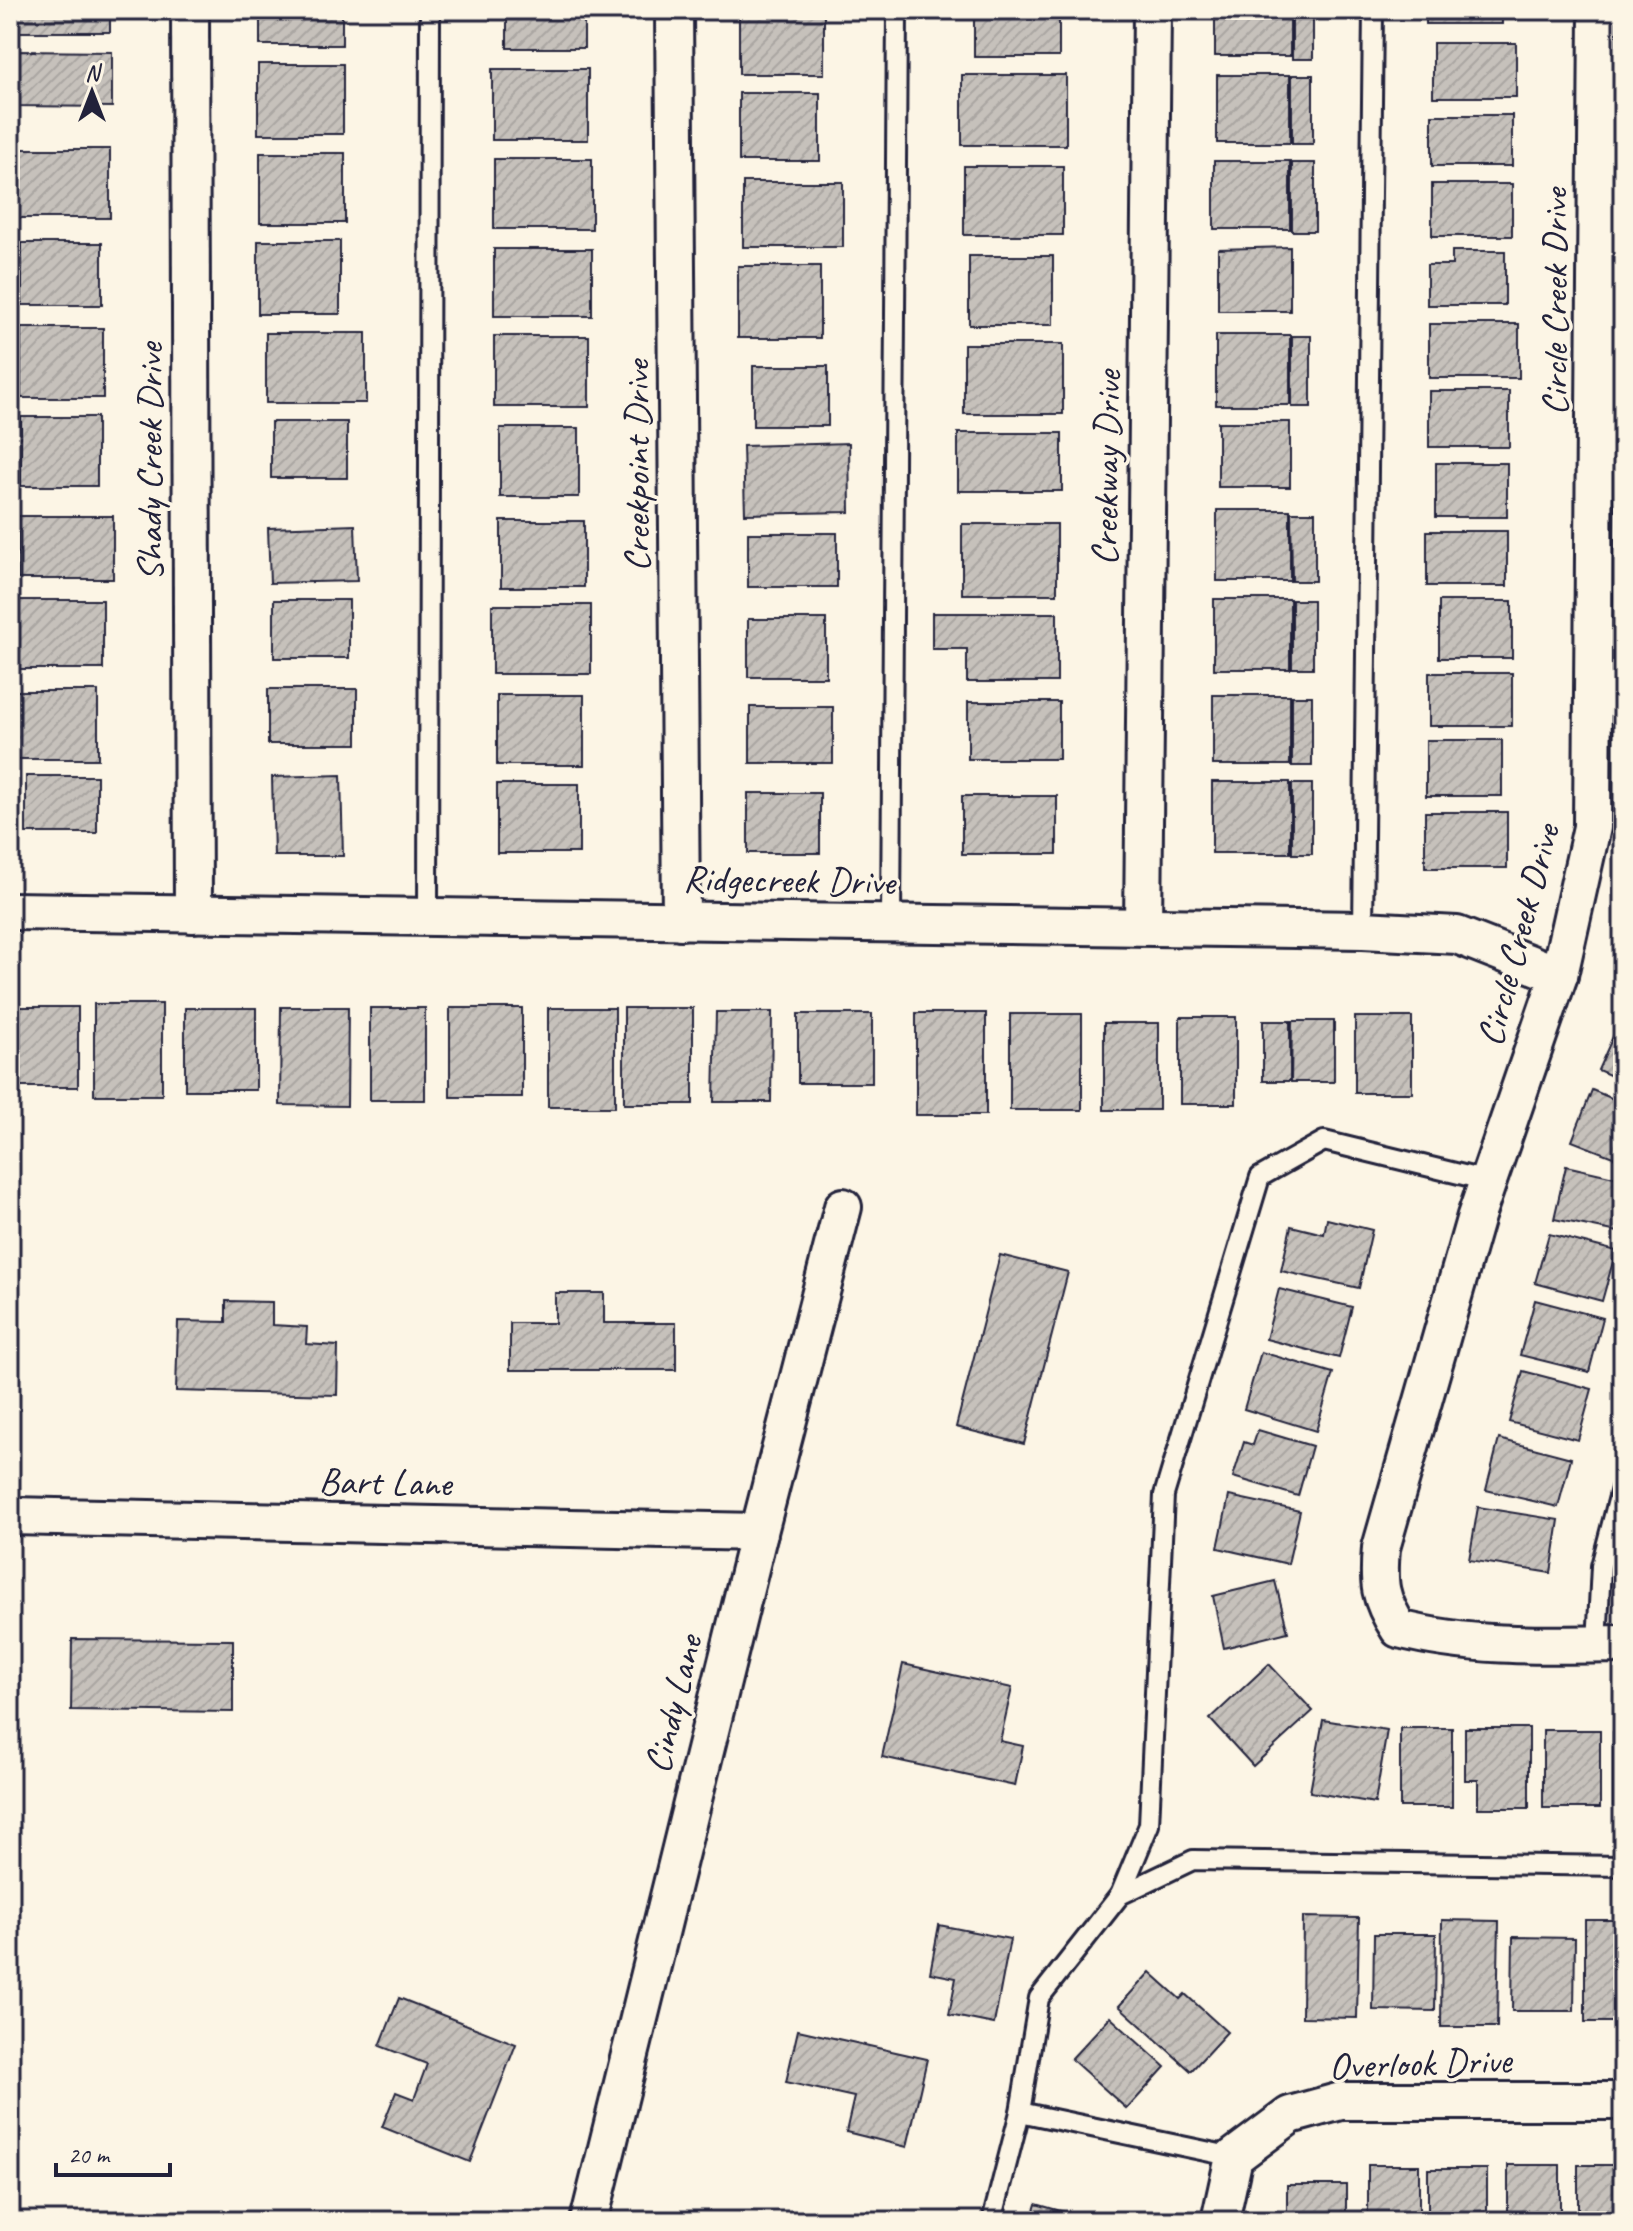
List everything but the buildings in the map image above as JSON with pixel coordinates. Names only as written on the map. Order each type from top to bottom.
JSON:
[{"type":"street","name":"Shady Creek Drive","points":[[190,10],[193,914]]},
{"type":"street","name":"Creekpoint Drive","points":[[674,10],[681,921]]},
{"type":"street","name":"Creekway Drive","points":[[1143,926],[1152,10]]},
{"type":"street","name":"Circle Creek Drive","points":[[1598,10],[1592,827],[1559,975],[1476,1216],[1381,1548],[1378,1580],[1385,1607],[1399,1629],[1437,1639],[1541,1645],[1610,1644]]},
{"type":"street","name":"Ridgecreek Drive","points":[[10,911],[1363,930],[1457,935],[1559,975]]},
{"type":"street","name":"Cindy Lane","points":[[589,2221],[759,1532],[843,1207]]},
{"type":"street","name":"Bart Lane","points":[[10,1516],[759,1532]]},
{"type":"street","name":"Overlook Drive","points":[[1234,2157],[1290,2115],[1341,2101],[1623,2101]]},
{"type":"street","points":[[1220,2221],[1234,2157]]},
{"type":"lane","points":[[428,917],[430,10]]},
{"type":"lane","points":[[891,923],[897,10]]},
{"type":"lane","points":[[1363,930],[1373,10]]},
{"type":"lane","points":[[992,2221],[1020,2112],[1039,1998],[1120,1895],[1149,1825],[1164,1495],[1260,1177],[1324,1141],[1488,1181]]},
{"type":"lane","points":[[1610,1644],[1601,1566],[1623,1481]]},
{"type":"lane","points":[[1120,1895],[1193,1860],[1623,1866]]},
{"type":"lane","points":[[1020,2112],[1234,2157]]}]
